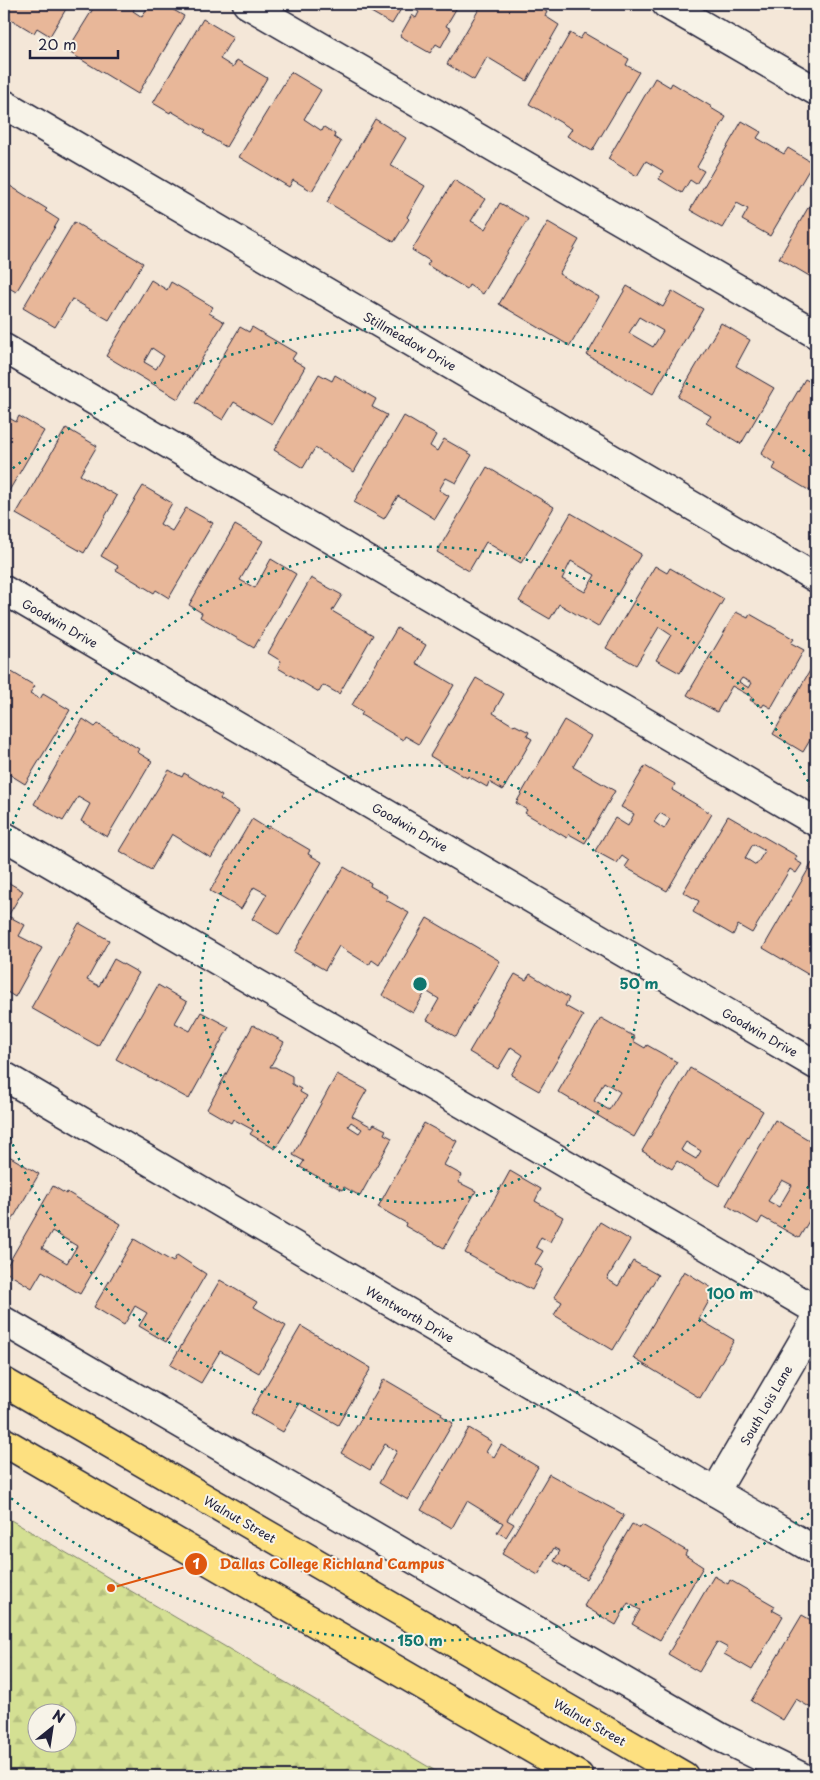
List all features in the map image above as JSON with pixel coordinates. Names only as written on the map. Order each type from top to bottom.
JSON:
[{"type":"main road","name":"Walnut Street","points":[[4,1382],[684,1776]]},
{"type":"main road","points":[[4,1442],[579,1776]]},
{"type":"street","points":[[247,4],[816,334]]},
{"type":"street","points":[[666,4],[816,91]]},
{"type":"street","name":"Stillmeadow Drive","points":[[4,104],[816,578]]},
{"type":"street","points":[[4,348],[816,822]]},
{"type":"street","name":"Goodwin Drive","points":[[4,590],[816,1065]]},
{"type":"street","points":[[4,836],[816,1310]]},
{"type":"street","name":"Wentworth Drive","points":[[4,1076],[816,1551]]},
{"type":"street","name":"South Lois Lane","points":[[715,1492],[816,1319]]},
{"type":"street","points":[[4,1321],[720,1737],[800,1776]]},
{"type":"green space","points":[[4,1516],[444,1776],[4,1776]]},
{"type":"building","points":[[4,4],[69,4],[50,36],[37,28],[34,33],[4,15]]},
{"type":"building","points":[[96,4],[137,4],[133,11],[142,17],[147,8],[140,4],[163,4],[184,16],[138,94],[67,51]]},
{"type":"building","points":[[366,4],[404,4],[392,24],[364,8]]},
{"type":"building","points":[[405,4],[459,4],[446,26],[451,29],[441,47],[436,44],[430,53],[400,36],[412,15],[416,18],[419,12]]},
{"type":"building","points":[[482,4],[533,4],[547,12],[545,16],[559,25],[527,81],[487,57],[474,80],[447,64]]},
{"type":"building","points":[[203,19],[233,37],[220,59],[233,67],[237,60],[267,78],[226,147],[203,133],[205,131],[153,103]]},
{"type":"building","points":[[570,33],[580,39],[584,33],[629,59],[626,65],[639,72],[592,151],[567,136],[572,129],[529,104]]},
{"type":"building","points":[[291,72],[321,90],[304,119],[322,131],[324,127],[335,134],[334,137],[341,142],[312,191],[293,180],[289,187],[239,157]]},
{"type":"building","points":[[655,78],[670,87],[672,83],[726,117],[697,167],[704,171],[696,184],[690,180],[682,193],[659,179],[663,171],[646,161],[637,176],[608,159]]},
{"type":"building","points":[[375,119],[406,138],[390,165],[425,186],[407,217],[409,219],[394,242],[327,202]]},
{"type":"building","points":[[742,121],[761,132],[757,138],[784,154],[788,148],[813,163],[770,236],[742,220],[748,209],[737,203],[722,228],[690,210]]},
{"type":"building","points":[[454,180],[485,199],[471,221],[485,229],[500,203],[528,219],[483,294],[469,285],[467,289],[427,265],[430,261],[412,250]]},
{"type":"building","points":[[7,184],[47,209],[45,211],[59,220],[16,292],[4,285],[4,187]]},
{"type":"building","points":[[816,194],[815,265],[816,280],[779,258]]},
{"type":"building","points":[[74,222],[143,263],[109,320],[72,299],[55,327],[23,308]]},
{"type":"building","points":[[548,222],[579,240],[559,274],[599,297],[570,346],[499,304]]},
{"type":"building","points":[[151,280],[167,290],[171,282],[213,307],[209,313],[224,322],[178,399],[106,356]],"holes":[[[152,348],[164,356],[156,369],[144,362]]]},
{"type":"building","points":[[627,286],[663,307],[672,291],[703,309],[653,394],[587,355]],"holes":[[[639,317],[663,331],[653,347],[629,333]]]},
{"type":"building","points":[[721,323],[750,340],[736,366],[774,388],[741,444],[706,423],[711,416],[678,397]]},
{"type":"building","points":[[240,327],[249,332],[252,327],[296,353],[292,359],[305,367],[272,424],[234,402],[223,420],[195,403]]},
{"type":"building","points":[[319,374],[332,381],[335,375],[376,399],[372,407],[387,415],[354,472],[315,448],[303,468],[274,450]]},
{"type":"building","points":[[805,379],[816,385],[816,486],[814,484],[810,491],[773,469],[776,464],[761,454]]},
{"type":"building","points":[[4,415],[16,422],[19,416],[44,431],[6,496],[4,495]]},
{"type":"building","points":[[404,416],[436,435],[430,446],[437,451],[444,439],[472,455],[456,483],[446,478],[439,490],[449,496],[435,519],[398,496],[384,519],[354,502]]},
{"type":"building","points":[[66,428],[97,446],[80,475],[117,496],[84,553],[16,514]]},
{"type":"building","points":[[487,467],[554,507],[521,563],[486,542],[469,571],[437,552]]},
{"type":"building","points":[[143,486],[172,503],[160,524],[172,531],[186,508],[213,523],[169,598],[156,590],[154,593],[116,570],[118,566],[101,556]]},
{"type":"building","points":[[571,513],[641,554],[598,627],[559,604],[550,619],[519,601]],"holes":[[[571,561],[595,575],[585,592],[562,579]]]},
{"type":"building","points":[[235,525],[263,541],[240,580],[255,588],[271,559],[296,574],[254,648],[200,617],[202,613],[189,605]]},
{"type":"building","points":[[655,566],[667,573],[670,568],[724,599],[680,673],[656,660],[671,635],[659,627],[636,665],[606,648]]},
{"type":"building","points":[[311,578],[342,595],[332,611],[373,635],[339,694],[323,685],[319,692],[278,668],[281,661],[268,653]]},
{"type":"building","points":[[736,612],[748,618],[750,614],[794,639],[791,643],[804,650],[771,708],[764,704],[762,707],[750,700],[752,697],[732,686],[717,712],[687,695]],"holes":[[[742,678],[752,683],[749,688],[739,682]]]},
{"type":"building","points":[[397,628],[426,645],[416,663],[454,685],[419,744],[405,736],[403,740],[361,715],[363,712],[352,705]]},
{"type":"building","points":[[815,662],[816,730],[803,752],[773,734]]},
{"type":"building","points":[[10,671],[35,686],[30,693],[40,699],[43,694],[70,710],[25,784],[4,771],[4,756],[10,746],[4,742],[4,677],[6,679]]},
{"type":"building","points":[[476,678],[504,694],[493,713],[514,726],[529,732],[527,736],[532,739],[503,790],[489,782],[487,787],[468,776],[467,778],[430,756]]},
{"type":"building","points":[[83,719],[95,727],[98,724],[139,749],[137,752],[152,761],[107,837],[81,821],[90,804],[78,797],[63,821],[34,804]]},
{"type":"building","points":[[564,720],[591,736],[573,767],[615,791],[585,843],[569,834],[567,838],[525,813],[527,810],[516,803]]},
{"type":"building","points":[[645,766],[675,784],[672,790],[712,814],[667,891],[625,867],[629,861],[622,856],[617,863],[595,851],[615,818],[628,826],[634,814],[621,807]],"holes":[[[660,813],[670,819],[664,829],[654,822]]]},
{"type":"building","points":[[169,770],[182,777],[184,773],[222,796],[220,799],[239,811],[211,858],[172,834],[151,870],[120,851]]},
{"type":"building","points":[[728,816],[797,856],[795,860],[802,864],[796,873],[790,869],[752,933],[738,925],[733,935],[693,912],[699,901],[683,892]],"holes":[[[753,844],[765,851],[756,865],[745,858]]]},
{"type":"building","points":[[252,819],[268,829],[269,826],[310,850],[308,854],[322,862],[279,935],[252,919],[267,894],[254,887],[241,909],[210,891]]},
{"type":"building","points":[[812,863],[816,865],[816,979],[763,948]]},
{"type":"building","points":[[344,867],[371,883],[370,886],[388,896],[386,900],[409,913],[379,965],[372,960],[369,965],[339,946],[325,970],[294,952]]},
{"type":"building","points":[[4,880],[23,891],[8,916],[25,925],[19,936],[42,948],[15,997],[4,990]]},
{"type":"building","points":[[427,918],[500,961],[456,1037],[427,1020],[439,999],[426,991],[413,1013],[382,995]]},
{"type":"building","points":[[79,923],[109,940],[87,980],[99,986],[114,959],[139,973],[98,1046],[31,1008]]},
{"type":"building","points":[[515,974],[526,980],[530,974],[569,998],[565,1006],[583,1016],[539,1091],[511,1075],[523,1055],[511,1047],[498,1069],[469,1052]]},
{"type":"building","points":[[158,985],[187,1002],[175,1023],[190,1031],[201,1012],[229,1027],[189,1099],[116,1059]]},
{"type":"building","points":[[601,1018],[635,1037],[633,1041],[645,1048],[647,1045],[677,1062],[634,1137],[558,1092]],"holes":[[[604,1082],[620,1092],[609,1110],[594,1101]]]},
{"type":"building","points":[[253,1025],[284,1042],[270,1067],[275,1067],[292,1076],[292,1084],[301,1089],[300,1092],[307,1096],[275,1149],[250,1134],[253,1130],[233,1119],[231,1123],[207,1109]]},
{"type":"building","points":[[690,1068],[763,1111],[719,1186],[677,1161],[672,1169],[642,1151]],"holes":[[[686,1142],[701,1151],[696,1159],[681,1150]]]},
{"type":"building","points":[[337,1074],[367,1090],[352,1116],[372,1127],[374,1124],[386,1130],[384,1134],[392,1138],[360,1196],[344,1187],[342,1190],[300,1167],[304,1161],[293,1155]],"holes":[[[351,1122],[362,1129],[359,1133],[348,1126]]]},
{"type":"building","points":[[775,1120],[816,1144],[816,1209],[799,1238],[762,1217],[758,1224],[726,1205]],"holes":[[[782,1180],[792,1185],[779,1207],[768,1201]]]},
{"type":"building","points":[[424,1123],[457,1141],[444,1165],[462,1175],[458,1182],[476,1191],[444,1248],[405,1226],[406,1223],[378,1207]]},
{"type":"building","points":[[4,1153],[39,1174],[4,1234]]},
{"type":"building","points":[[510,1171],[541,1189],[535,1201],[563,1217],[550,1242],[541,1237],[536,1247],[543,1251],[535,1264],[543,1269],[532,1290],[465,1253]]},
{"type":"building","points":[[53,1186],[66,1194],[67,1192],[121,1224],[80,1294],[42,1271],[32,1288],[4,1271]],"holes":[[[52,1231],[77,1246],[67,1263],[42,1248]]]},
{"type":"building","points":[[600,1222],[630,1240],[607,1279],[618,1286],[633,1261],[658,1275],[613,1350],[554,1315],[562,1302],[554,1297]]},
{"type":"building","points":[[134,1239],[173,1262],[177,1255],[206,1274],[166,1342],[139,1326],[147,1313],[135,1306],[124,1325],[94,1307]]},
{"type":"building","points":[[684,1271],[715,1290],[699,1319],[734,1340],[700,1398],[633,1358]]},
{"type":"building","points":[[220,1280],[257,1302],[254,1307],[286,1326],[259,1373],[220,1351],[201,1383],[170,1365]]},
{"type":"building","points":[[301,1326],[371,1368],[338,1425],[300,1403],[283,1432],[250,1413]]},
{"type":"building","points":[[384,1379],[442,1413],[441,1415],[453,1423],[408,1500],[379,1483],[397,1451],[385,1444],[370,1470],[341,1453]]},
{"type":"building","points":[[469,1428],[492,1442],[486,1452],[494,1457],[501,1445],[538,1467],[507,1520],[514,1524],[506,1537],[497,1532],[503,1523],[467,1501],[452,1528],[421,1510]]},
{"type":"building","points":[[816,1442],[816,1460],[809,1455]]},
{"type":"building","points":[[549,1474],[624,1515],[586,1579],[554,1561],[560,1551],[554,1548],[538,1575],[502,1554]]},
{"type":"building","points":[[632,1524],[640,1528],[642,1525],[687,1551],[685,1555],[703,1567],[660,1640],[632,1624],[640,1610],[628,1603],[616,1625],[584,1606]]},
{"type":"building","points":[[714,1576],[728,1584],[730,1580],[775,1606],[772,1610],[783,1616],[752,1670],[724,1654],[728,1648],[717,1642],[699,1672],[668,1654]]},
{"type":"building","points":[[802,1615],[816,1623],[816,1711],[796,1699],[783,1720],[751,1701]]},
{"type":"place","name":"Dallas College Richland Campus","points":[[111,1588]]}]
